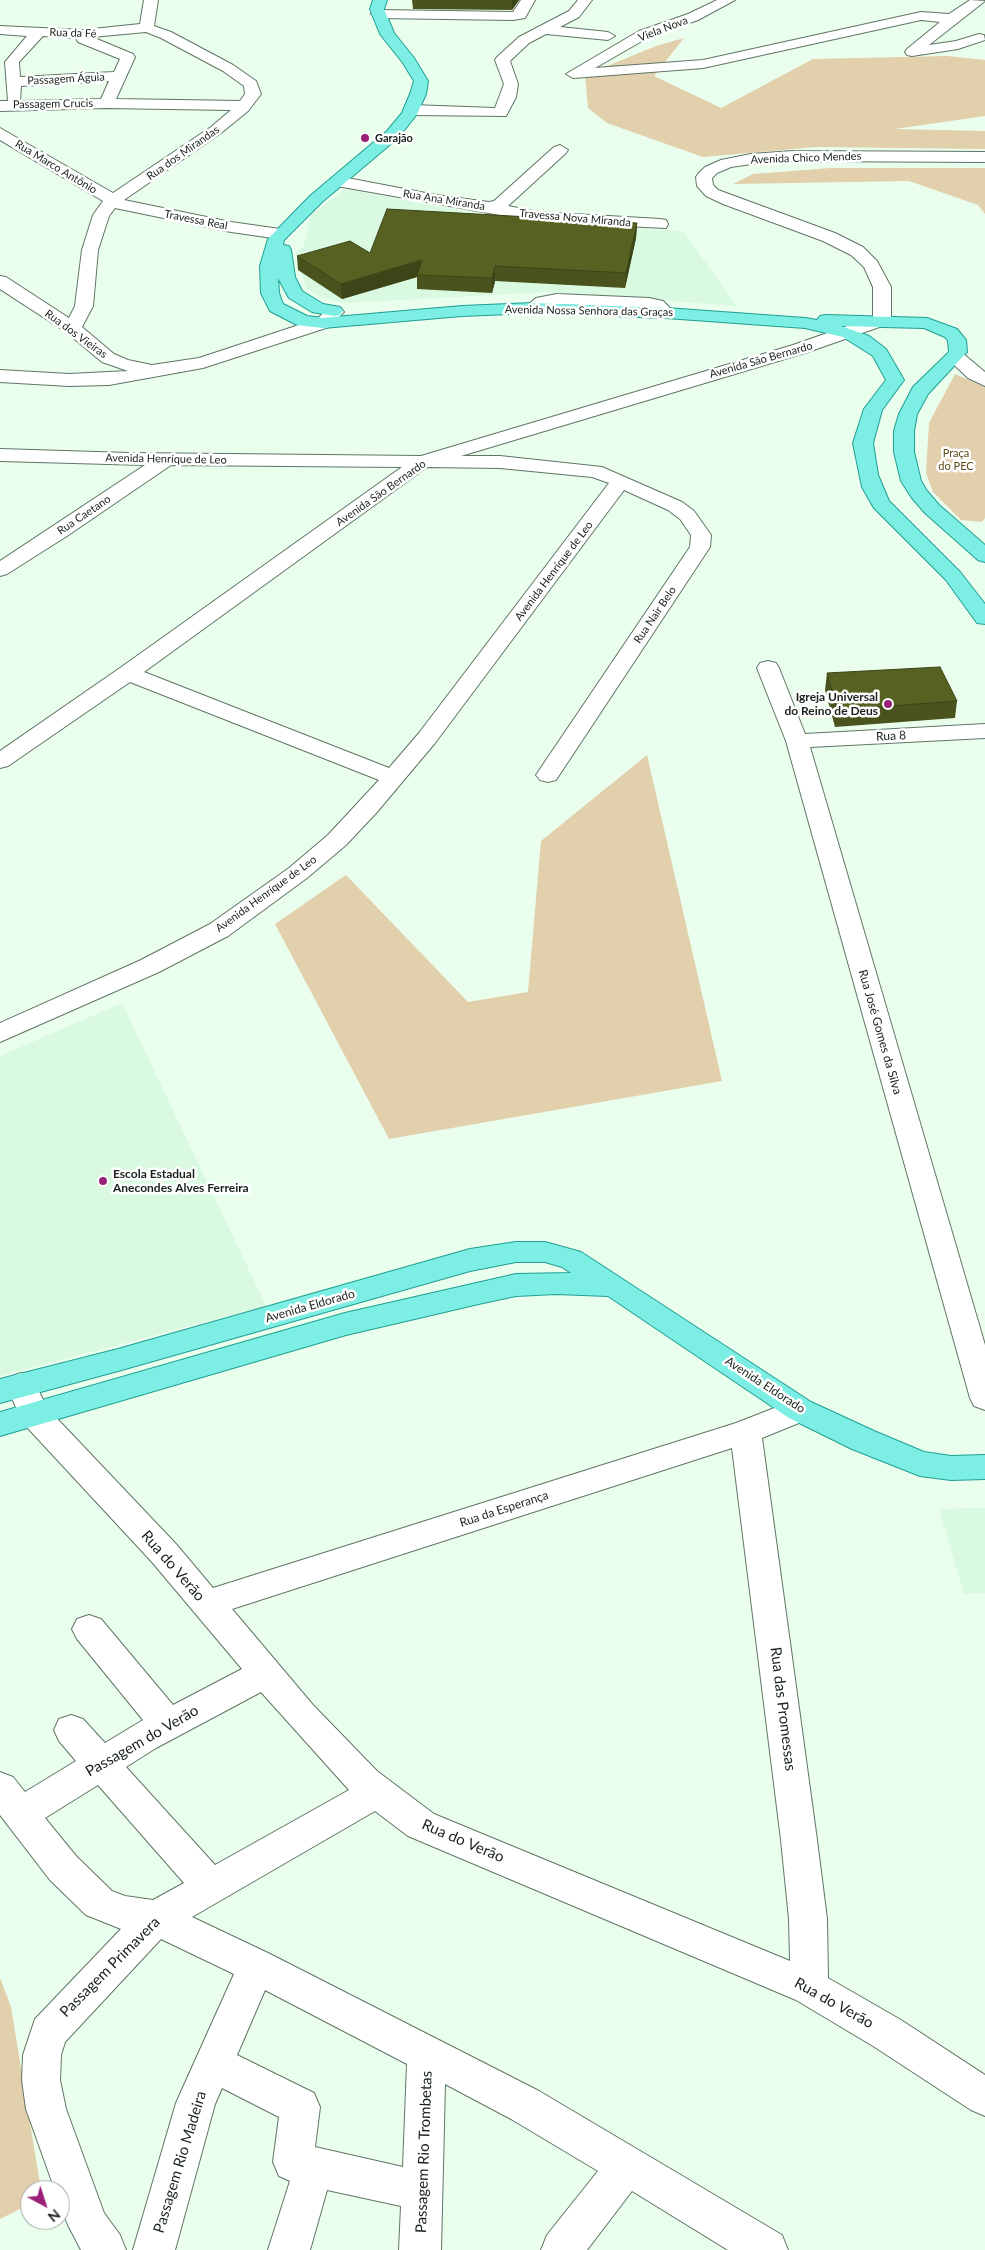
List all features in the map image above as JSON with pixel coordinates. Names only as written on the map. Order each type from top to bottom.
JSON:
[{"type":"main road","points":[[299,319],[276,307],[270,293],[269,266],[276,239],[337,181],[393,134],[411,110],[420,81],[410,61],[387,34],[379,7]]},
{"type":"main road","points":[[280,234],[286,277],[291,287],[300,298],[325,314]]},
{"type":"main road","name":"Avenida Nossa Senhora das Graças","points":[[299,319],[325,314],[414,315],[533,308],[666,312],[804,323],[848,333],[863,340],[880,353],[895,380]]},
{"type":"main road","name":"Avenida Nossa Senhora das Graças","points":[[765,320],[910,321],[940,327],[951,333],[958,340],[958,352],[955,356]]},
{"type":"main road","points":[[882,320],[883,333],[903,365],[901,374],[874,409],[863,443],[868,475],[872,487],[881,504],[953,576],[985,618]]},
{"type":"main road","points":[[955,356],[920,391],[908,414],[904,431],[904,452],[911,481],[919,494],[932,509],[985,556]]},
{"type":"main road","points":[[890,513],[950,550],[985,564]]},
{"type":"main road","name":"Avenida Eldorado","points":[[0,1424],[18,1397],[261,1350],[339,1312],[516,1285],[556,1283],[615,1286],[800,1410],[863,1440],[920,1464],[951,1468],[985,1467]]},
{"type":"street","points":[[72,34],[128,57],[117,76],[106,103],[245,106],[253,90],[252,84],[210,58],[166,35],[147,28],[151,0]]},
{"type":"street","points":[[379,7],[513,16],[520,15],[528,0]]},
{"type":"street","points":[[411,110],[501,113],[511,84],[502,60],[524,40],[574,14],[585,0]]},
{"type":"street","name":"Viela Nova","points":[[728,0],[693,17],[644,34],[573,74],[703,64],[828,35],[891,24],[920,16],[952,19]]},
{"type":"street","points":[[979,0],[952,19],[912,52],[958,45],[979,38]]},
{"type":"street","name":"Rua da Fé","points":[[0,30],[72,34],[111,33],[147,28]]},
{"type":"street","points":[[546,30],[608,36]]},
{"type":"street","points":[[7,106],[14,82],[12,62],[21,50],[40,32]]},
{"type":"street","name":"Passagem Águia","points":[[14,82],[117,76]]},
{"type":"street","name":"Passagem Crucis","points":[[7,106],[106,103]]},
{"type":"street","name":"Rua dos Mirandas","points":[[72,328],[84,306],[87,273],[95,230],[101,215],[112,201],[216,130],[245,106]]},
{"type":"street","name":"Rua Marco Antônio","points":[[0,133],[112,201]]},
{"type":"street","name":"Rua Ana Miranda","points":[[337,181],[436,200],[490,207],[500,204],[560,150]]},
{"type":"street","name":"Avenida Chico Mendes","points":[[882,320],[882,287],[871,265],[857,251],[829,236],[720,197],[712,193],[705,186],[704,177],[712,170],[727,164],[751,159],[857,155],[985,157]]},
{"type":"street","name":"Travessa Real","points":[[112,201],[148,211],[280,234]]},
{"type":"street","name":"Travessa Nova Miranda","points":[[490,207],[539,217],[660,224]]},
{"type":"street","name":"Rua dos Vieiras","points":[[0,281],[72,328],[114,361],[135,368],[159,369]]},
{"type":"street","name":"Avenida Nossa Senhora das Graças","points":[[0,376],[103,379],[136,376],[159,369],[203,363],[325,314]]},
{"type":"street","name":"Avenida Nossa Senhora das Graças","points":[[240,349],[275,326],[299,319]]},
{"type":"street","name":"Avenida São Bernardo","points":[[0,761],[128,673],[423,461],[848,333],[882,320]]},
{"type":"street","points":[[955,356],[975,374],[985,380]]},
{"type":"street","name":"Avenida Henríque de Leo","points":[[0,454],[167,459],[500,462],[595,471],[621,481],[427,738],[394,778],[337,840],[298,873],[219,930],[150,966],[0,1033]]},
{"type":"street","name":"Rua Caetano","points":[[0,570],[60,532],[167,459]]},
{"type":"street","name":"Rua Nair Belo","points":[[548,775],[700,547],[701,535],[687,515],[675,506],[621,481]]},
{"type":"street","name":"Rua José Gomes da Silva","points":[[768,668],[797,741],[985,1398]]},
{"type":"street","points":[[128,673],[394,778]]},
{"type":"street","name":"Rua 8","points":[[797,741],[985,731]]},
{"type":"street","name":"Rua do Verão","points":[[18,1397],[164,1554],[336,1754],[377,1792],[421,1825],[809,1987],[887,2033],[985,2097]]},
{"type":"street","name":"Rua da Esperança","points":[[206,1604],[746,1432],[800,1410]]},
{"type":"street","name":"Rua das Promessas","points":[[746,1432],[808,1919],[809,1987]]},
{"type":"street","points":[[89,1629],[168,1725]]},
{"type":"street","name":"Passagem do Verão","points":[[10,1801],[101,1764],[168,1725],[266,1673]]},
{"type":"street","points":[[71,1730],[211,1887]]},
{"type":"street","name":"Passagem Primavera","points":[[105,2250],[88,2224],[46,2109],[41,2080],[42,2055],[48,2032],[156,1918],[377,1792]]},
{"type":"street","points":[[10,1801],[63,1868],[99,1904],[125,1913],[156,1918],[257,1966],[427,2054],[525,2105],[767,2250]]},
{"type":"street","name":"Passagem Rio Madeira","points":[[154,2250],[196,2103],[257,1966]]},
{"type":"street","name":"Passagem Rio Trombetas","points":[[420,2250],[427,2054]]},
{"type":"street","points":[[214,2064],[300,2107],[293,2162],[422,2191]]},
{"type":"street","points":[[562,2250],[627,2165]]},
{"type":"street","points":[[289,2250],[314,2167]]},
{"type":"shaded area","points":[[345,189],[514,221],[683,231],[737,306],[548,292],[345,303],[319,296],[306,288],[296,253],[303,247],[311,215]]},
{"type":"shaded area","name":"Escola Estadual Anecondes Alves Ferreira","points":[[122,1003],[266,1306],[0,1376],[0,1056]]},
{"type":"shaded area","points":[[985,1508],[985,1593],[964,1594],[939,1509]]},
{"type":"green space","points":[[684,38],[654,76],[721,108],[813,59],[947,56],[985,60],[985,116],[895,129],[985,131],[985,149],[817,147],[703,157],[607,123],[588,108],[585,75],[656,46]]},
{"type":"green space","points":[[830,168],[985,168],[985,214],[978,205],[909,181],[733,184],[753,174]]},
{"type":"green space","name":"Praça do PEC","points":[[955,374],[985,387],[985,518],[982,522],[961,520],[933,492],[926,473],[929,423]]},
{"type":"green space","points":[[647,755],[722,1081],[389,1139],[275,924],[346,875],[468,1002],[528,992],[541,841]]},
{"type":"green space","points":[[0,1978],[11,2007],[39,2180],[20,2180],[20,2209],[0,2219]]},
{"type":"building","points":[[387,209],[637,223],[626,273],[495,266],[492,278],[417,275],[422,260],[341,284],[297,256],[350,241],[370,253]]},
{"type":"building","points":[[940,667],[957,701],[837,710],[827,673]]},
{"type":"place","name":"Garajão","points":[[365,138]]},
{"type":"place","name":"Igreja Universal do Reino de Deus","points":[[888,704]]},
{"type":"place","name":"Escola Estadual Anecondes Alves Ferreira","points":[[103,1181]]}]
